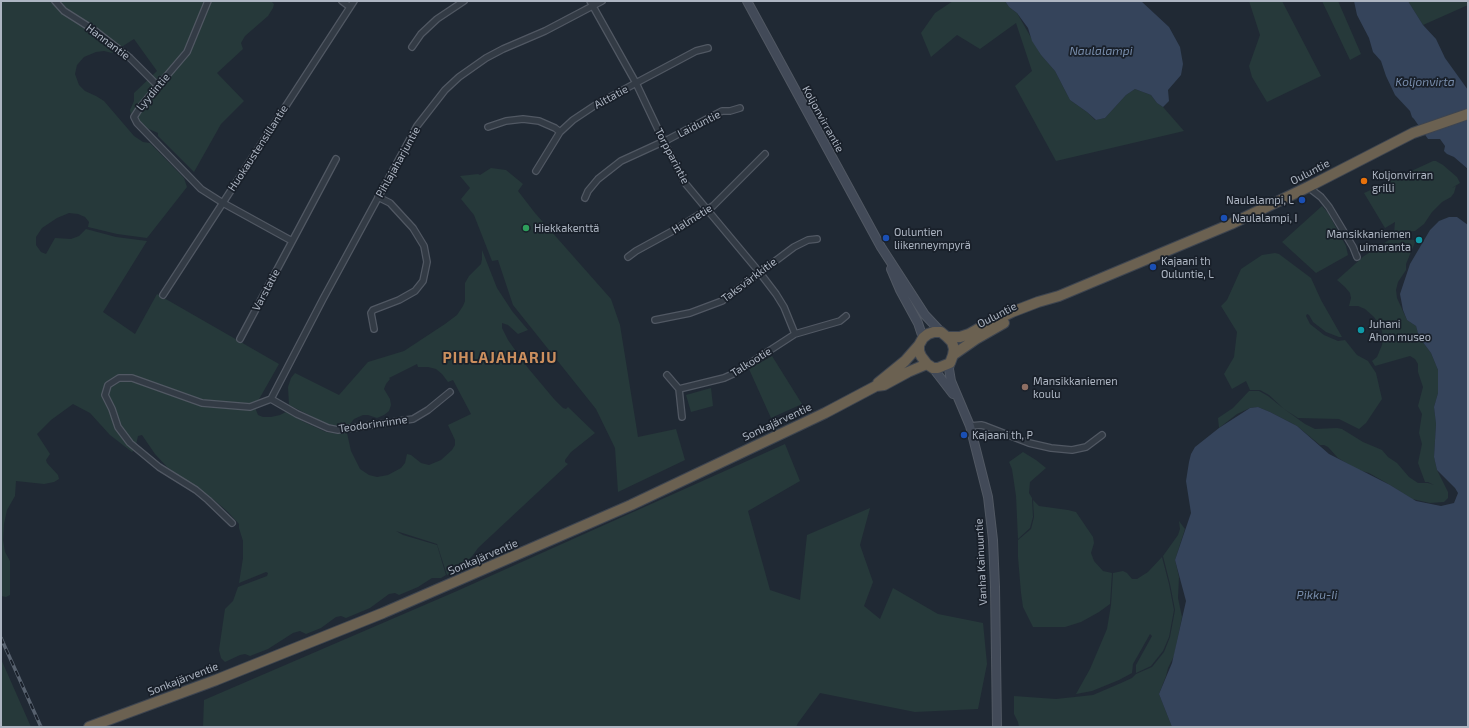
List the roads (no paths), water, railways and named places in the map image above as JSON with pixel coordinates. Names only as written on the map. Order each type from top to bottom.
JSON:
[{"type":"highway","name":"Ouluntie","points":[[952,359],[993,329],[1053,299],[1231,224],[1308,187],[1413,133],[1468,114]]},
{"type":"highway","name":"Ouluntie","points":[[944,334],[960,337],[1012,312],[1038,302],[1053,299]]},
{"type":"highway","points":[[934,332],[944,334],[952,342],[954,349],[952,359],[944,366],[930,366],[921,356],[921,342],[928,334],[934,332]]},
{"type":"highway","name":"Sonkajärventie","points":[[876,386],[905,361],[921,342]]},
{"type":"highway","name":"Sonkajärventie","points":[[89,727],[302,646],[383,613],[631,505],[825,413],[876,386],[884,385],[908,372],[930,366]]},
{"type":"main road","name":"Koljonvirrantie","points":[[747,1],[881,247],[925,315],[944,334]]},
{"type":"main road","name":"Koljonvirrantie","points":[[881,247],[900,290],[918,324],[921,342]]},
{"type":"main road","name":"Vanha Kainuuntie","points":[[952,359],[949,369],[959,401],[970,426],[988,497],[993,540],[997,727]]},
{"type":"main road","name":"Vanha Kainuuntie","points":[[930,366],[959,401]]},
{"type":"street","name":"Hannantie","points":[[55,1],[64,11],[94,30],[130,58],[158,86]]},
{"type":"street","name":"Lyydintie","points":[[208,1],[187,52],[136,112],[134,117],[137,123],[201,189],[223,203]]},
{"type":"street","points":[[342,1],[350,7]]},
{"type":"street","name":"Huokaustensillantie","points":[[163,295],[354,1]]},
{"type":"street","points":[[412,47],[421,34],[437,19],[464,1]]},
{"type":"street","name":"Pihlajaharjuntie","points":[[272,399],[417,126],[445,90],[459,77],[486,58],[545,31],[592,4],[602,1]]},
{"type":"street","name":"Torpparintie","points":[[592,4],[636,83],[685,182],[760,273],[784,307],[795,334]]},
{"type":"street","name":"Aittatie","points":[[536,171],[560,132],[582,113],[696,52],[708,48]]},
{"type":"street","name":"Laiduntie","points":[[585,198],[592,185],[610,168],[664,142],[722,111],[730,111],[740,108]]},
{"type":"street","points":[[488,127],[506,121],[523,119],[539,122],[555,128],[560,132]]},
{"type":"street","name":"Halmetie","points":[[628,257],[708,210],[765,154]]},
{"type":"street","name":"Varstatie","points":[[240,339],[336,159]]},
{"type":"street","points":[[1308,187],[1321,197],[1329,207],[1353,247],[1357,257]]},
{"type":"street","points":[[374,329],[371,313],[373,310],[415,292],[423,281],[427,262],[424,246],[413,228],[390,203],[378,197]]},
{"type":"street","points":[[223,203],[292,241]]},
{"type":"street","name":"Taksvärkkitie","points":[[655,320],[690,313],[712,306],[729,296],[794,247],[808,240],[817,239]]},
{"type":"street","name":"Talkootie","points":[[680,389],[735,374],[795,334],[840,321],[846,316]]},
{"type":"street","points":[[667,375],[680,389],[682,417]]},
{"type":"street","points":[[232,524],[196,490],[159,467],[130,443],[118,427],[112,409],[105,395],[108,385],[119,378],[132,378],[202,403],[250,407],[272,399]]},
{"type":"street","name":"Teodorinrinne","points":[[272,399],[322,425],[338,430],[413,418],[428,410],[450,392]]},
{"type":"street","points":[[970,426],[985,426],[1029,444],[1072,450],[1086,447],[1102,435]]},
{"type":"water","name":"Naulalampi","points":[[1005,1],[1141,1],[1169,27],[1180,47],[1183,64],[1181,75],[1168,90],[1169,101],[1163,107],[1157,103],[1151,95],[1135,89],[1126,95],[1105,118],[1096,120],[1070,100],[1055,71],[1041,55],[1032,41],[1028,28],[1017,13],[1009,7]]},
{"type":"water","name":"Koljonvirta","points":[[1354,1],[1408,1],[1423,25],[1436,39],[1445,58],[1468,90],[1468,169],[1444,151],[1445,146],[1440,139],[1428,139],[1412,117],[1410,111],[1395,95],[1381,61],[1373,52],[1369,38],[1357,15]]},
{"type":"water","name":"Pikku-Ii","points":[[1449,217],[1457,217],[1468,225],[1468,727],[1172,727],[1159,694],[1172,663],[1186,601],[1175,560],[1191,513],[1186,481],[1191,454],[1195,447],[1219,428],[1250,408],[1258,407],[1297,426],[1329,454],[1390,485],[1416,501],[1441,506],[1454,503],[1458,493],[1437,470],[1434,457],[1436,424],[1434,407],[1438,393],[1438,370],[1431,353],[1419,337],[1416,326],[1407,320],[1403,310],[1400,294],[1410,264],[1430,230],[1439,221]]},
{"type":"railway","points":[[1,638],[41,727]]},
{"type":"place","name":"Koljonvirran grilli","points":[[1364,181]]},
{"type":"place","name":"Naulalampi, L","points":[[1302,200]]},
{"type":"place","name":"Naulalampi, I","points":[[1224,218]]},
{"type":"place","name":"Hiekkakenttä","points":[[526,228]]},
{"type":"place","name":"Ouluntien liikenneympyrä","points":[[886,238]]},
{"type":"place","name":"Mansikkaniemen uimaranta","points":[[1419,240]]},
{"type":"place","name":"Kajaani th Ouluntie, L","points":[[1153,267]]},
{"type":"place","name":"Juhani Ahon museo","points":[[1361,330]]},
{"type":"place","name":"Mansikkaniemen koulu","points":[[1025,387]]},
{"type":"place","name":"Kajaani th, P","points":[[964,435]]},
{"type":"district","name":"PIHLAJAHARJU","points":[[500,358]]}]
